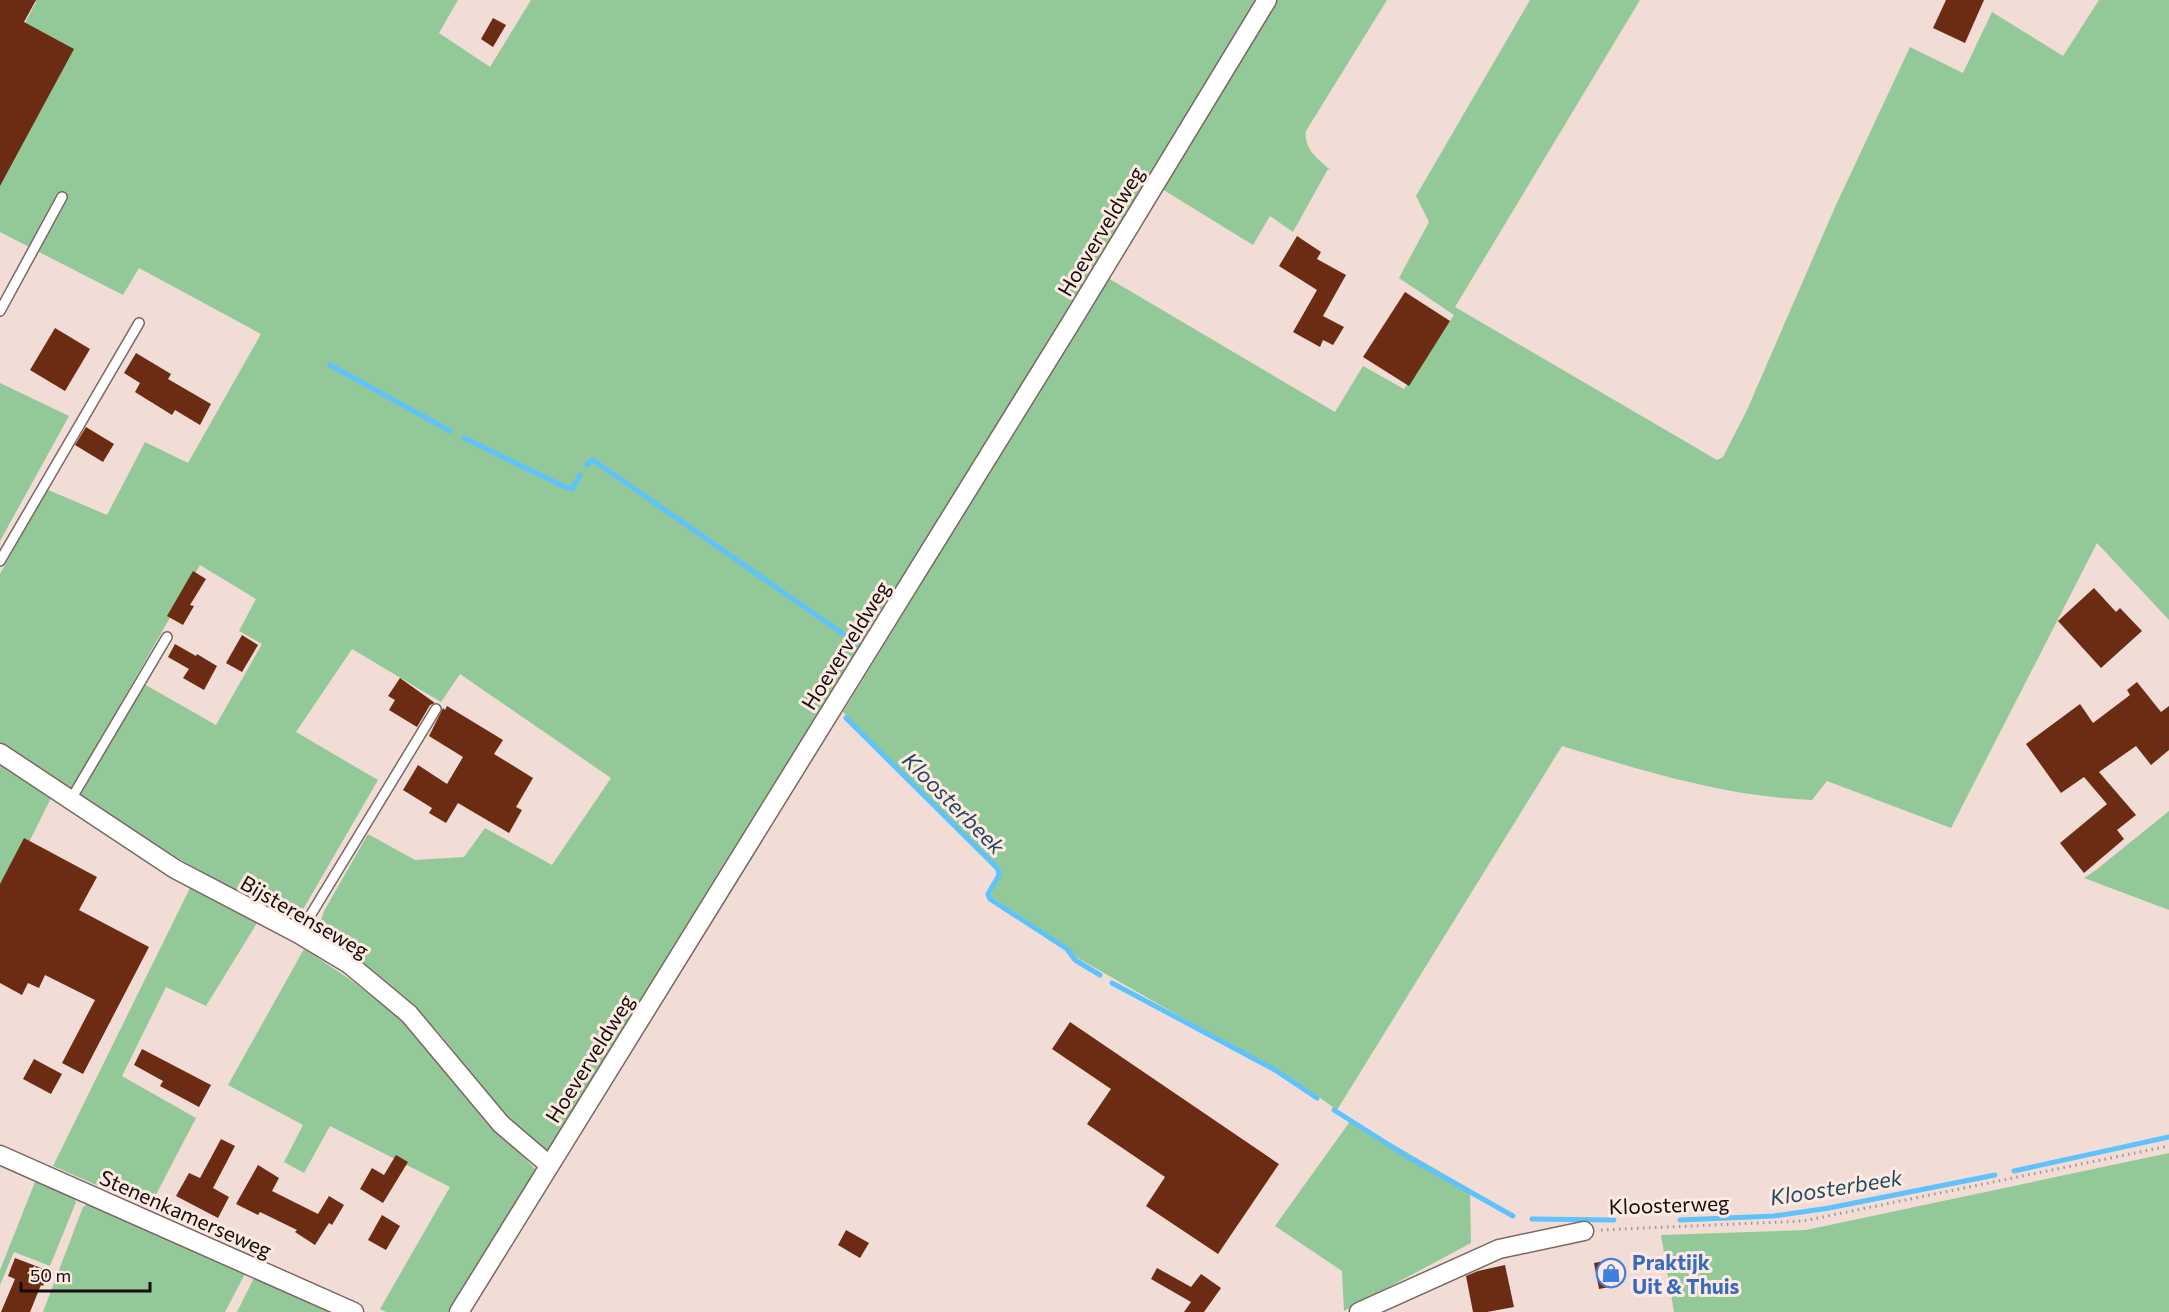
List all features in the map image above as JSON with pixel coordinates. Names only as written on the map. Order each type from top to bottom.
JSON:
[{"type":"street","name":"Hoeverveldweg","points":[[459,1312],[1072,321],[1266,0]]},
{"type":"street","name":"Bijsterenseweg","points":[[0,753],[175,869],[299,934],[349,964],[409,1014],[501,1124],[549,1165]]},
{"type":"street","name":"Stenenkamerseweg","points":[[0,1155],[354,1312]]},
{"type":"street","name":"Kloosterweg","points":[[1359,1312],[1499,1249],[1584,1231]]},
{"type":"lane","points":[[0,311],[62,197]]},
{"type":"lane","points":[[0,561],[139,323]]},
{"type":"lane","points":[[70,801],[167,637]]},
{"type":"lane","points":[[299,934],[436,709]]},
{"type":"path","name":"Kloosterweg","points":[[1584,1231],[1803,1221],[2169,1146]]},
{"type":"green space","points":[[32,0],[458,0],[439,33],[490,67],[531,0],[1258,0],[1132,210],[550,1151],[535,1144],[513,1125],[444,1039],[413,1007],[373,975],[316,936],[324,911],[368,834],[415,860],[464,857],[485,828],[552,865],[611,778],[460,674],[441,702],[352,649],[296,732],[378,780],[301,913],[286,918],[165,851],[80,796],[144,684],[216,725],[262,644],[239,631],[256,599],[200,565],[71,791],[0,746],[0,574],[46,489],[107,515],[145,442],[188,463],[261,334],[139,268],[123,295],[0,232],[0,70],[36,2]]},
{"type":"green space","points":[[1275,0],[1387,0],[1306,131],[1310,149],[1332,171],[1328,169],[1293,232],[1270,216],[1253,245],[1162,189]]},
{"type":"green space","points":[[1530,0],[1640,0],[1455,307],[1717,460],[1723,457],[1747,410],[1836,205],[1910,47],[1963,73],[1992,12],[2063,56],[2099,0],[2169,0],[2169,620],[2097,543],[1951,828],[1827,781],[1812,800],[1748,794],[1654,773],[1562,746],[1337,1110],[1309,1090],[1069,953],[1066,947],[990,896],[1001,873],[843,712],[1108,278],[1335,412],[1363,366],[1404,389],[1454,315],[1399,278],[1429,222],[1416,196]]},
{"type":"green space","points":[[0,383],[69,416],[0,541]]},
{"type":"green space","points":[[0,765],[51,798],[0,901]]},
{"type":"green space","points":[[2169,811],[2169,910],[2084,878],[2096,870]]},
{"type":"green space","points":[[190,888],[257,923],[206,1006],[166,987],[122,1076],[196,1118],[149,1208],[53,1166]]},
{"type":"green space","points":[[304,949],[348,978],[406,1023],[469,1101],[536,1170],[531,1183],[448,1312],[386,1312],[380,1309],[450,1187],[330,1126],[304,1173],[284,1162],[303,1125],[228,1085]]},
{"type":"green space","points":[[1351,1120],[1470,1189],[1471,1243],[1344,1311],[1342,1271],[1275,1226]]},
{"type":"green space","points":[[2169,1153],[2169,1312],[1674,1312],[1661,1235],[1806,1230]]},
{"type":"green space","points":[[37,1177],[73,1195],[76,1202],[50,1266],[14,1252],[0,1285],[0,1270]]},
{"type":"green space","points":[[91,1202],[246,1272],[225,1312],[43,1312],[83,1207]]},
{"type":"green space","points":[[256,1274],[341,1312],[237,1312]]},
{"type":"building","points":[[0,0],[36,0],[24,22],[74,49],[0,186]]},
{"type":"building","points":[[1946,0],[1984,0],[1965,43],[1933,28]]},
{"type":"building","points":[[493,18],[506,25],[493,47],[481,39]]},
{"type":"building","points":[[1297,236],[1321,252],[1317,259],[1346,275],[1323,316],[1344,327],[1333,345],[1323,340],[1320,347],[1293,332],[1317,290],[1279,266]]},
{"type":"building","points":[[1405,292],[1450,321],[1409,386],[1363,357]]},
{"type":"building","points":[[55,328],[90,349],[65,391],[30,370]]},
{"type":"building","points":[[136,353],[171,374],[168,379],[211,404],[200,425],[175,410],[172,415],[135,392],[140,383],[124,373]]},
{"type":"building","points":[[86,427],[114,444],[103,462],[75,445]]},
{"type":"building","points":[[193,571],[206,579],[190,605],[194,606],[183,625],[167,616]]},
{"type":"building","points":[[2094,588],[2116,612],[2120,608],[2142,631],[2101,668],[2058,621]]},
{"type":"building","points":[[242,635],[258,645],[242,672],[226,663]]},
{"type":"building","points":[[175,644],[217,666],[204,690],[183,678],[189,669],[168,657]]},
{"type":"building","points":[[400,678],[435,703],[430,705],[417,727],[389,710],[395,700],[388,696]]},
{"type":"building","points":[[2137,682],[2161,712],[2169,706],[2169,750],[2151,765],[2136,746],[2099,772],[2136,815],[2117,830],[2124,839],[2084,873],[2060,843],[2107,804],[2084,777],[2061,793],[2026,744],[2080,704],[2093,723],[2130,695],[2127,690]]},
{"type":"building","points":[[447,706],[503,740],[494,754],[533,778],[516,807],[522,810],[509,833],[458,803],[446,823],[429,813],[432,808],[403,790],[418,765],[447,784],[463,757],[429,736],[443,708],[445,710]]},
{"type":"building","points":[[24,838],[97,877],[79,910],[149,947],[83,1074],[62,1063],[95,1000],[45,975],[39,988],[28,983],[22,995],[0,983],[0,884]]},
{"type":"building","points":[[1070,1022],[1279,1164],[1218,1254],[1146,1206],[1165,1177],[1087,1124],[1111,1089],[1052,1049]]},
{"type":"building","points":[[142,1049],[211,1085],[199,1107],[160,1086],[163,1081],[134,1065]]},
{"type":"building","points":[[34,1059],[62,1074],[51,1094],[23,1079]]},
{"type":"building","points":[[221,1139],[235,1146],[213,1188],[229,1197],[218,1218],[176,1196],[189,1173],[200,1178]]},
{"type":"building","points":[[396,1155],[408,1162],[383,1203],[360,1189],[372,1168],[384,1175]]},
{"type":"building","points":[[258,1165],[279,1178],[272,1191],[318,1214],[329,1196],[344,1205],[332,1225],[329,1223],[315,1245],[295,1232],[297,1230],[260,1212],[258,1215],[236,1204]]},
{"type":"building","points":[[382,1215],[400,1226],[386,1250],[368,1240]]},
{"type":"building","points":[[846,1230],[869,1243],[860,1258],[838,1245]]},
{"type":"building","points":[[15,1258],[49,1271],[30,1312],[1,1312],[15,1279],[8,1276]]},
{"type":"building","points":[[1615,1259],[1620,1285],[1599,1289],[1594,1263]]},
{"type":"building","points":[[1505,1265],[1514,1307],[1473,1312],[1466,1276]]},
{"type":"building","points":[[1157,1268],[1191,1287],[1201,1274],[1221,1288],[1204,1312],[1184,1312],[1191,1302],[1151,1279]]},
{"type":"waterway","name":"Kloosterbeek","points":[[330,365],[450,431]]},
{"type":"waterway","name":"Kloosterbeek","points":[[464,438],[565,487],[572,489],[580,475]]},
{"type":"waterway","name":"Kloosterbeek","points":[[587,465],[593,460],[862,647],[862,650]]},
{"type":"waterway","name":"Kloosterbeek","points":[[846,718],[998,869],[999,875],[988,894],[990,899],[1067,949],[1075,960],[1100,975]]},
{"type":"waterway","name":"Kloosterbeek","points":[[1112,983],[1275,1070],[1317,1098]]},
{"type":"waterway","name":"Kloosterbeek","points":[[1334,1110],[1408,1157],[1513,1216]]},
{"type":"waterway","name":"Kloosterbeek","points":[[2014,1171],[2169,1137]]},
{"type":"waterway","name":"Kloosterbeek","points":[[1680,1220],[1774,1216],[1829,1208],[1995,1175]]},
{"type":"waterway","name":"Kloosterbeek","points":[[1532,1219],[1614,1220]]},
{"type":"place","name":"Praktijk Uit & Thuis","points":[[1611,1273]]}]
